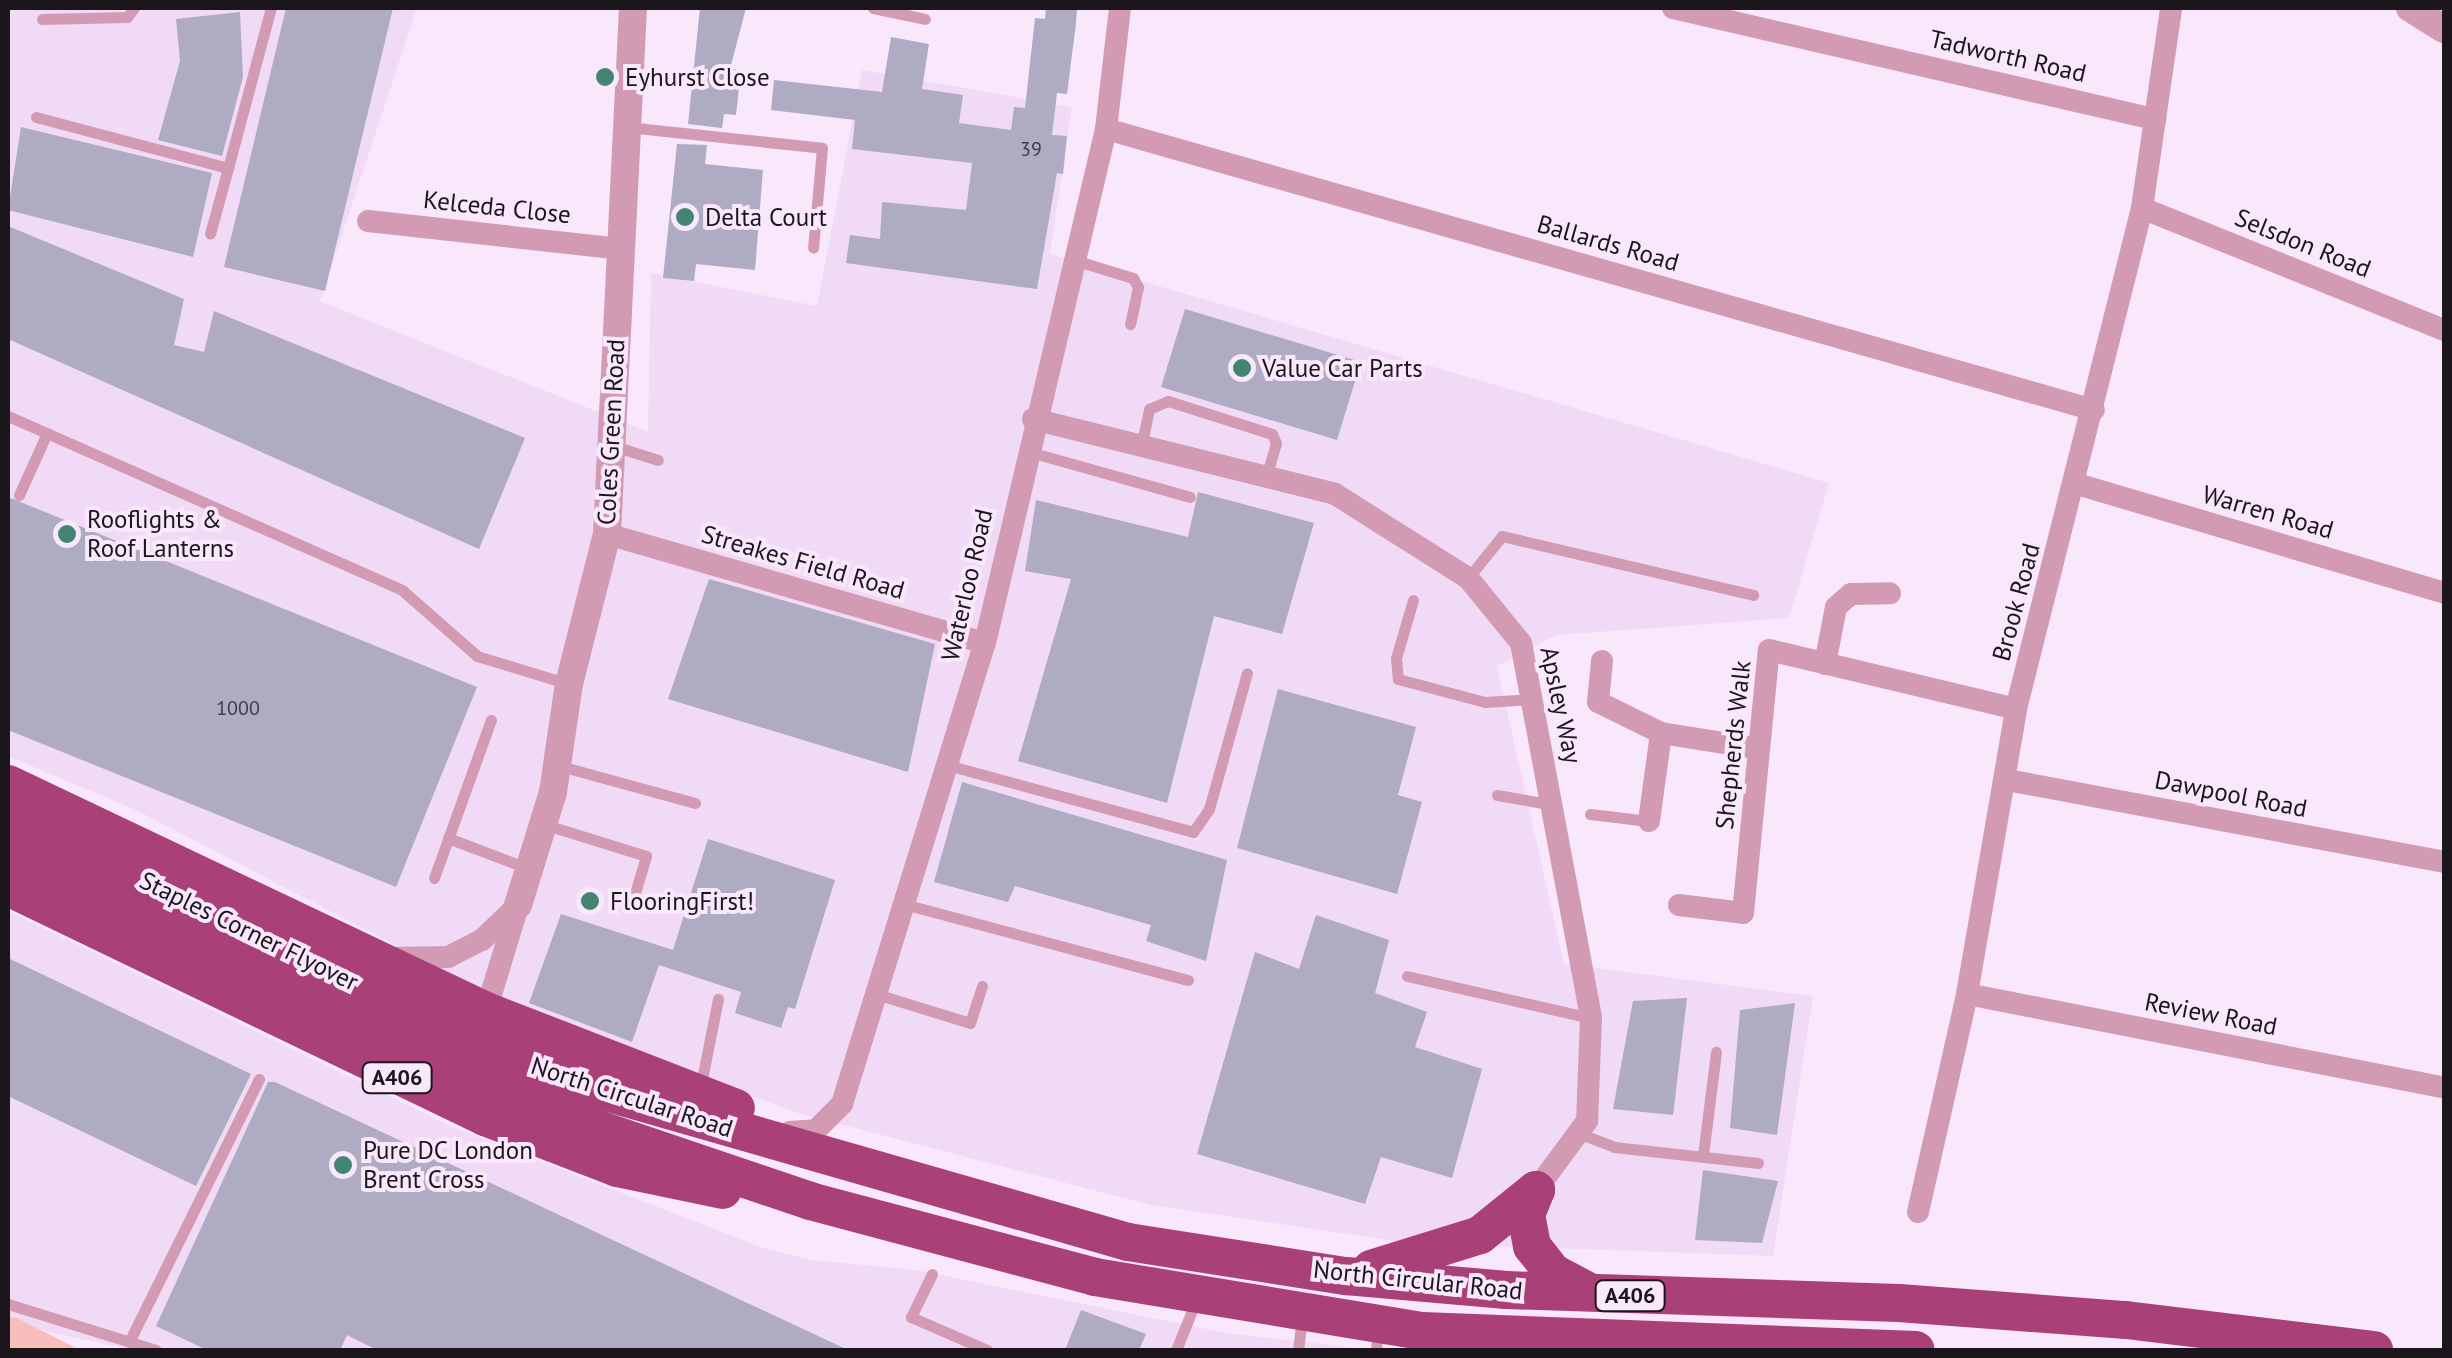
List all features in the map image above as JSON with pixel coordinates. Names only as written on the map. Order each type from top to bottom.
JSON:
[{"type":"highway","name":"A406","points":[[8,784],[380,958],[484,1046],[699,1094],[895,1178]]},
{"type":"highway","name":"Staples Corner Flyover","points":[[8,814],[23,859],[484,1046]]},
{"type":"highway","name":"A406","points":[[23,859],[398,1078],[556,1145],[660,1181],[810,1201]]},
{"type":"highway","name":"North Circular Road","points":[[484,1046],[582,1085],[1128,1242],[1346,1276],[1596,1295],[1918,1304],[2126,1320],[2374,1350]]},
{"type":"highway","name":"North Circular Road","points":[[484,1046],[568,1119],[810,1201],[1095,1277],[1302,1311],[1378,1337],[1916,1350]]},
{"type":"highway","points":[[1346,1276],[1480,1235],[1536,1190]]},
{"type":"highway","points":[[1536,1190],[1526,1215],[1532,1246],[1552,1272],[1596,1295]]},
{"type":"street","name":"Coles Green Road","points":[[484,1046],[518,905],[544,824],[569,684],[606,534],[633,8]]},
{"type":"street","name":"Waterloo Road","points":[[790,1132],[816,1130],[833,1120],[985,643],[1033,419],[1106,129],[1120,8]]},
{"type":"street","name":"Tadworth Road","points":[[1673,8],[2154,119]]},
{"type":"street","name":"Brook Road","points":[[1918,1212],[1967,994],[2007,780],[2016,709],[2077,484],[2142,208],[2171,8]]},
{"type":"street","name":"Ballards Road","points":[[1106,129],[2094,410]]},
{"type":"street","name":"Selsdon Road","points":[[2142,208],[2444,330]]},
{"type":"street","name":"Kelceda Close","points":[[368,221],[620,249]]},
{"type":"street","name":"Apsley Way","points":[[1033,419],[1334,494],[1468,578],[1522,643],[1591,1018],[1587,1121],[1536,1190]]},
{"type":"street","name":"Warren Road","points":[[2077,484],[2444,593]]},
{"type":"street","name":"Streakes Field Road","points":[[606,534],[985,643]]},
{"type":"street","points":[[1825,664],[1836,607],[1851,594],[1890,593]]},
{"type":"street","name":"Shepherds Walk","points":[[1679,905],[1743,913],[1756,748],[1770,650],[2016,709]]},
{"type":"street","points":[[1602,660],[1598,702],[1661,733],[1756,748]]},
{"type":"street","points":[[1649,821],[1661,733]]},
{"type":"street","name":"Dawpool Road","points":[[2007,780],[2444,862]]},
{"type":"street","name":"Coles Green Road","points":[[380,958],[448,958],[482,940],[518,905]]},
{"type":"street","name":"Review Road","points":[[1967,994],[2444,1088]]},
{"type":"lane","points":[[42,19],[127,18],[134,8]]},
{"type":"lane","points":[[210,234],[271,8]]},
{"type":"lane","points":[[873,8],[924,20]]},
{"type":"lane","points":[[36,117],[228,168]]},
{"type":"lane","points":[[626,127],[822,148],[812,248]]},
{"type":"lane","points":[[1072,259],[1133,278],[1138,287],[1130,324]]},
{"type":"lane","points":[[1142,447],[1150,409],[1168,401],[1262,426],[1276,443],[1266,478]]},
{"type":"lane","points":[[8,416],[402,590],[477,656],[569,684]]},
{"type":"lane","points":[[19,496],[47,432]]},
{"type":"lane","points":[[611,445],[658,460]]},
{"type":"lane","points":[[1026,451],[1190,497]]},
{"type":"lane","points":[[1468,578],[1502,536],[1752,595]]},
{"type":"lane","points":[[1413,600],[1396,658],[1398,679],[1485,702],[1533,699]]},
{"type":"lane","points":[[947,765],[1193,832],[1210,808],[1247,673]]},
{"type":"lane","points":[[434,878],[490,720]]},
{"type":"lane","points":[[557,765],[696,802]]},
{"type":"lane","points":[[1497,796],[1554,806]]},
{"type":"lane","points":[[1590,814],[1649,821]]},
{"type":"lane","points":[[544,824],[646,856],[632,900]]},
{"type":"lane","points":[[448,838],[530,870]]},
{"type":"lane","points":[[904,904],[1188,980]]},
{"type":"lane","points":[[1407,976],[1591,1018]]},
{"type":"lane","points":[[876,994],[970,1024],[982,986]]},
{"type":"lane","points":[[699,1094],[718,999]]},
{"type":"lane","points":[[1703,1155],[1716,1052]]},
{"type":"lane","points":[[131,1338],[259,1079]]},
{"type":"lane","points":[[1578,1133],[1614,1147],[1758,1163]]},
{"type":"lane","points":[[932,1274],[911,1317],[987,1350]]},
{"type":"lane","points":[[1176,1350],[1198,1294]]},
{"type":"lane","points":[[8,1304],[131,1338],[156,1350]]},
{"type":"lane","points":[[1298,1350],[1302,1311]]},
{"type":"shaded area","points":[[8,8],[417,8],[320,301],[648,432],[651,273],[817,306],[862,70],[1072,107],[1050,254],[1829,483],[1789,618],[1556,635],[1497,666],[1564,964],[1813,996],[1773,1256],[1409,1243],[1151,1205],[801,1114],[525,1013],[136,810],[8,756]]},
{"type":"shaded area","points":[[8,911],[453,1127],[763,1248],[811,1260],[916,1270],[1226,1333],[1372,1350],[133,1350],[8,1323]]},
{"type":"shaded area","points":[[8,1317],[17,1318],[80,1350],[8,1350]]},
{"type":"building","points":[[286,8],[393,8],[325,291],[224,267]]},
{"type":"building","points":[[700,8],[746,8],[730,69],[741,70],[736,115],[724,114],[722,128],[688,124]]},
{"type":"building","points":[[1046,8],[1077,8],[1067,94],[1057,93],[1052,135],[1067,136],[1063,174],[1057,173],[1037,289],[846,263],[850,235],[880,239],[882,202],[966,210],[972,163],[852,149],[855,120],[771,110],[774,80],[882,92],[891,37],[929,44],[922,89],[963,95],[959,123],[1011,130],[1014,107],[1025,108],[1035,18],[1045,19]]},
{"type":"building","points":[[240,12],[243,77],[222,156],[158,140],[180,61],[176,19]]},
{"type":"building","points":[[21,127],[212,173],[193,257],[8,210]]},
{"type":"building","name":"Delta Court","points":[[677,144],[707,145],[705,164],[763,170],[755,270],[696,264],[694,281],[663,278]]},
{"type":"building","points":[[8,226],[184,299],[174,345],[204,352],[214,311],[525,438],[479,549],[8,339]]},
{"type":"building","points":[[1185,309],[1361,362],[1337,440],[1161,387]]},
{"type":"building","points":[[1198,492],[1314,523],[1282,634],[1214,616],[1167,803],[1018,761],[1071,579],[1025,571],[1036,500],[1188,537]]},
{"type":"building","points":[[8,497],[477,687],[396,887],[8,730]]},
{"type":"building","points":[[709,579],[935,644],[908,772],[668,699]]},
{"type":"building","points":[[1278,689],[1416,727],[1398,795],[1422,802],[1397,894],[1237,848]]},
{"type":"building","points":[[962,782],[1227,860],[1206,961],[1146,941],[1151,925],[1015,886],[1008,902],[934,882]]},
{"type":"building","points":[[708,839],[835,880],[795,1009],[788,1007],[781,1028],[735,1013],[741,992],[659,965],[632,1042],[529,1003],[561,914],[673,950]]},
{"type":"building","points":[[1316,915],[1389,940],[1375,993],[1427,1012],[1415,1047],[1482,1069],[1452,1178],[1381,1157],[1365,1204],[1197,1154],[1255,952],[1299,969]]},
{"type":"building","points":[[8,958],[251,1074],[196,1186],[8,1096]]},
{"type":"building","points":[[1687,998],[1673,1115],[1613,1109],[1633,1001]]},
{"type":"building","points":[[1795,1003],[1777,1135],[1730,1128],[1740,1010]]},
{"type":"building","name":"Pure DC London Brent Cross","points":[[268,1082],[848,1350],[377,1350],[347,1335],[340,1350],[207,1350],[156,1326]]},
{"type":"building","points":[[1703,1170],[1778,1181],[1762,1243],[1695,1240]]},
{"type":"building","points":[[1081,1310],[1146,1334],[1139,1350],[1065,1350]]},
{"type":"place","name":"Eyhurst Close","points":[[605,77]]},
{"type":"place","name":"Delta Court","points":[[685,217]]},
{"type":"place","name":"Value Car Parts","points":[[1242,368]]},
{"type":"place","name":"Rooflights & Roof Lanterns","points":[[67,534]]},
{"type":"place","name":"FlooringFirst!","points":[[590,901]]},
{"type":"place","name":"Pure DC London Brent Cross","points":[[343,1165]]}]
